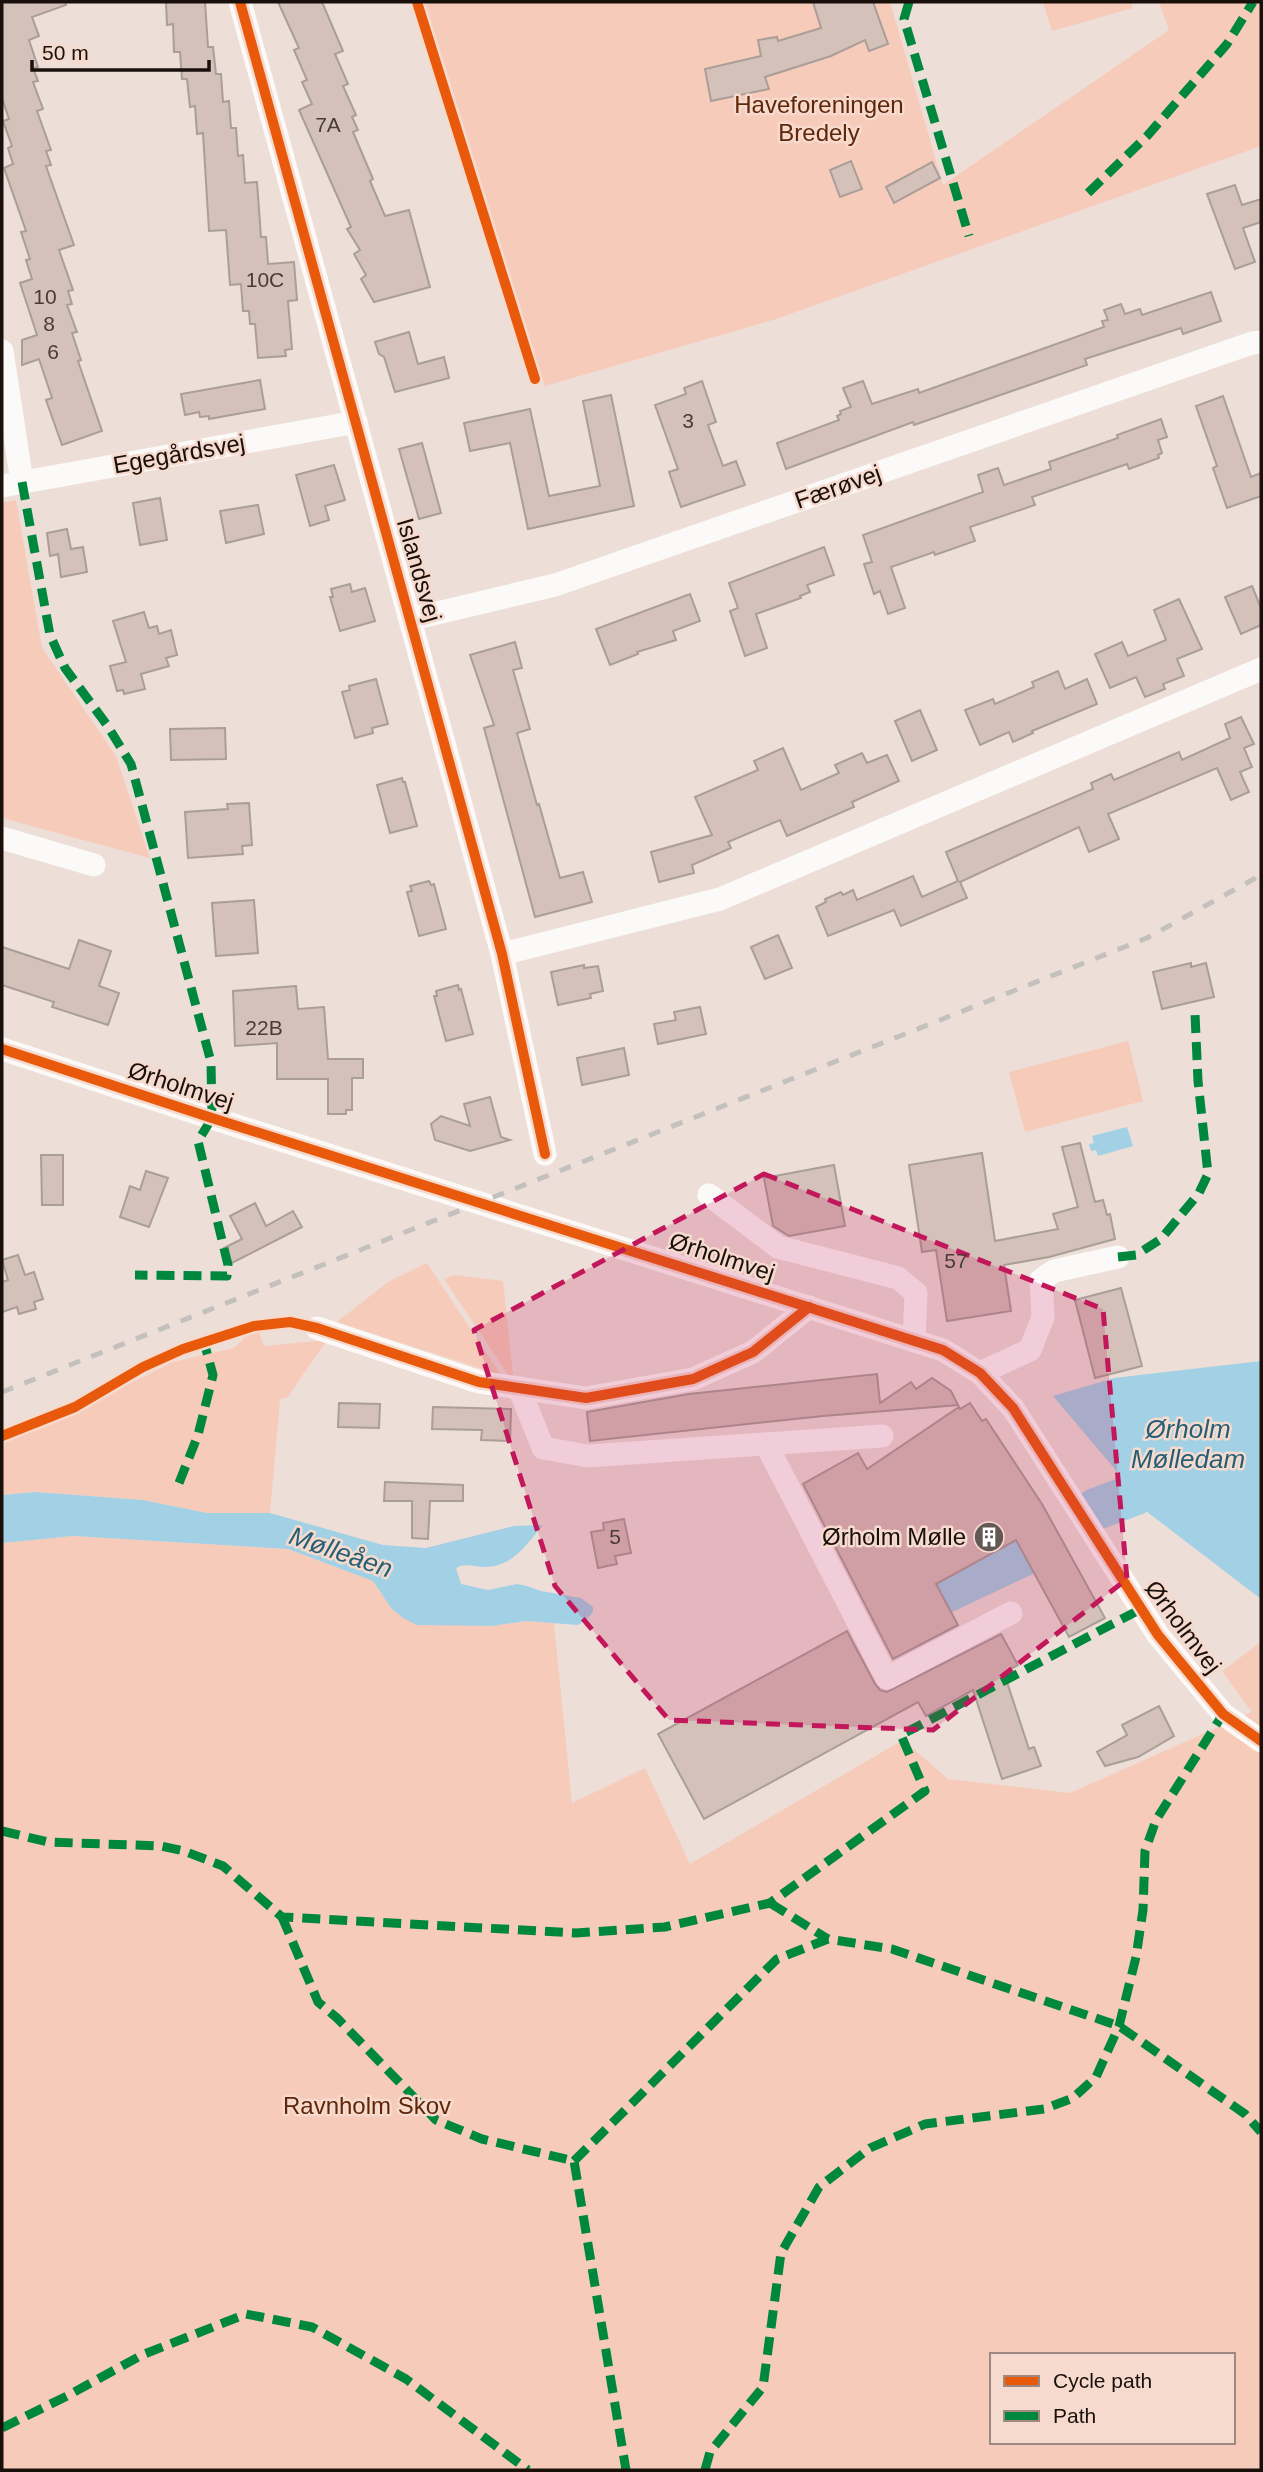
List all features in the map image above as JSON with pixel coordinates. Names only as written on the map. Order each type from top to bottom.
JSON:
[{"type":"street","name":"Islandsvej","points":[[240,2],[502,954],[545,1154]]},
{"type":"street","name":"Færøvej","points":[[412,620],[555,585],[1261,342]]},
{"type":"street","points":[[2,351],[12,484]]},
{"type":"street","name":"Egegårdsvej","points":[[12,484],[356,422]]},
{"type":"street","points":[[502,954],[720,899],[1261,668]]},
{"type":"street","points":[[2,838],[94,865]]},
{"type":"street","name":"Ørholmvej","points":[[2,1049],[943,1350],[980,1373],[1013,1408],[1158,1635],[1223,1714],[1261,1741]]},
{"type":"street","points":[[709,1195],[778,1247],[898,1278],[916,1293],[914,1341]]},
{"type":"street","points":[[980,1373],[1030,1350],[1043,1317],[1041,1280],[1054,1271],[1118,1258]]},
{"type":"street","points":[[317,1328],[479,1382],[586,1398],[693,1379],[753,1352],[809,1307]]},
{"type":"street","points":[[519,1388],[543,1448],[588,1456],[882,1436]]},
{"type":"street","points":[[766,1444],[887,1678],[1011,1613]]},
{"type":"highlighted area","points":[[764,1174],[1103,1309],[1127,1579],[933,1730],[669,1720],[555,1586],[474,1330]]},
{"type":"green space","name":"Haveforeningen Bredely","points":[[425,2],[890,2],[943,185],[1169,30],[1159,2],[1261,2],[1261,146],[776,319],[545,386]]},
{"type":"green space","points":[[1043,2],[1131,2],[1133,8],[1052,31]]},
{"type":"green space","points":[[16,500],[42,648],[116,756],[150,858],[2,818],[2,503]]},
{"type":"green space","points":[[1128,1041],[1143,1101],[1025,1132],[1009,1072]]},
{"type":"green space","points":[[427,1263],[501,1375],[337,1322],[388,1282]]},
{"type":"green space","points":[[455,1275],[503,1281],[513,1375],[509,1376],[444,1279]]},
{"type":"green space","points":[[259,1332],[264,1346],[327,1340],[287,1398],[280,1399],[270,1513],[207,1513],[143,1500],[35,1492],[2,1495],[2,1440],[85,1406],[173,1362],[234,1348],[247,1335]]},
{"type":"green space","name":"Ravnholm Skov","points":[[73,1536],[288,1549],[373,1581],[391,1608],[492,1626],[526,1621],[554,1623],[572,1803],[645,1768],[690,1864],[903,1740],[948,1779],[1070,1793],[1252,1712],[1222,1671],[1261,1642],[1261,2470],[2,2470],[2,1543]]},
{"type":"water","points":[[1127,1127],[1133,1146],[1098,1156],[1096,1150],[1091,1151],[1089,1144],[1094,1143],[1092,1136]]},
{"type":"water","name":"Ørholm Mølledam","points":[[1261,1361],[1261,1599],[1142,1508],[1136,1494],[1053,1396],[1114,1378]]},
{"type":"water","points":[[35,1492],[143,1500],[207,1513],[270,1513],[383,1545],[426,1548],[514,1526],[543,1525],[518,1554],[502,1564],[483,1567],[466,1565],[456,1568],[461,1584],[488,1590],[517,1584],[527,1586],[581,1598],[593,1607],[593,1612],[578,1625],[526,1621],[492,1626],[417,1625],[391,1608],[373,1581],[288,1549],[73,1536],[2,1543],[2,1495]]},
{"type":"building","points":[[2,2],[65,2],[66,5],[32,17],[39,36],[29,40],[38,67],[33,68],[38,81],[33,82],[43,109],[37,111],[51,150],[46,151],[51,165],[46,166],[74,245],[59,250],[73,290],[68,291],[72,304],[67,305],[77,332],[72,333],[81,360],[78,361],[102,431],[62,445],[46,400],[52,398],[39,359],[22,365],[22,340],[37,335],[20,283],[32,279],[26,260],[30,259],[21,232],[26,231],[4,168],[13,164],[8,148],[12,146],[3,121],[9,119],[2,98]]},
{"type":"building","points":[[166,2],[205,2],[208,47],[213,47],[216,74],[221,74],[223,102],[229,101],[231,128],[236,128],[238,156],[243,155],[245,183],[257,182],[261,237],[266,237],[268,264],[294,262],[297,300],[288,301],[292,349],[285,350],[286,356],[258,358],[255,324],[250,324],[249,311],[243,311],[241,284],[230,285],[226,230],[209,231],[203,133],[197,134],[195,106],[190,107],[187,79],[182,79],[180,52],[174,52],[173,24],[167,25]]},
{"type":"building","points":[[278,2],[322,2],[343,51],[335,54],[348,84],[343,86],[356,115],[352,117],[358,130],[353,132],[373,179],[370,181],[385,216],[409,210],[430,287],[374,302],[361,279],[366,275],[354,254],[360,250],[347,229],[351,227],[299,110],[312,104],[302,82],[307,80],[294,50],[299,48]]},
{"type":"building","points":[[813,2],[873,2],[888,44],[869,51],[865,40],[831,56],[765,77],[769,89],[711,101],[705,69],[761,56],[758,40],[777,37],[778,41],[821,28]]},
{"type":"building","points":[[851,161],[862,189],[840,197],[830,170]]},
{"type":"building","points":[[932,162],[940,178],[894,203],[886,187]]},
{"type":"building","points":[[1235,185],[1242,205],[1261,199],[1261,222],[1243,228],[1255,262],[1235,269],[1207,194]]},
{"type":"building","points":[[1211,292],[1221,321],[1183,334],[1181,328],[1085,359],[1087,365],[914,425],[913,422],[786,469],[777,443],[839,420],[837,416],[841,414],[840,411],[851,407],[843,388],[863,381],[872,404],[918,389],[919,393],[1104,327],[1102,321],[1108,320],[1104,310],[1121,304],[1125,314],[1140,309],[1142,315]]},
{"type":"building","points":[[409,332],[418,364],[444,357],[449,378],[395,392],[384,357],[379,354],[375,342]]},
{"type":"building","points":[[260,380],[265,409],[209,419],[209,416],[200,417],[199,412],[185,415],[181,394]]},
{"type":"building","points":[[702,381],[716,422],[708,425],[723,466],[736,461],[745,485],[681,507],[669,472],[678,469],[655,405],[686,394],[684,388]]},
{"type":"building","points":[[611,395],[634,506],[528,529],[510,443],[470,451],[464,423],[530,409],[549,496],[600,486],[583,401]]},
{"type":"building","points":[[1223,396],[1251,477],[1261,473],[1261,496],[1227,508],[1213,468],[1217,466],[1196,406]]},
{"type":"building","points":[[1161,419],[1167,437],[1158,440],[1162,453],[1158,455],[1159,458],[1129,469],[1127,464],[1032,497],[1035,505],[970,527],[975,541],[891,567],[905,608],[888,614],[880,591],[874,594],[864,564],[872,562],[863,535],[983,492],[978,475],[998,468],[1004,485],[1051,469],[1049,462],[1118,438],[1117,435]]},
{"type":"building","points":[[422,443],[441,513],[419,519],[399,449]]},
{"type":"building","points":[[334,465],[345,500],[325,506],[329,520],[310,526],[296,475]]},
{"type":"building","points":[[160,498],[167,540],[140,545],[133,503]]},
{"type":"building","points":[[258,505],[264,534],[226,543],[220,511]]},
{"type":"building","points":[[67,529],[71,549],[83,547],[87,572],[61,577],[58,554],[50,556],[47,533]]},
{"type":"building","points":[[824,547],[834,575],[807,585],[810,592],[800,596],[801,598],[756,614],[767,648],[745,656],[730,611],[738,608],[729,583]]},
{"type":"building","points":[[350,584],[352,592],[365,588],[375,621],[340,631],[330,597],[333,597],[331,589]]},
{"type":"building","points":[[1252,586],[1261,608],[1261,625],[1241,634],[1225,597]]},
{"type":"building","points":[[690,594],[700,621],[673,631],[676,640],[637,652],[638,654],[610,665],[596,629]]},
{"type":"building","points":[[1179,599],[1202,649],[1177,659],[1184,676],[1163,684],[1165,689],[1145,697],[1136,677],[1110,688],[1095,654],[1122,642],[1128,656],[1166,640],[1154,610]]},
{"type":"building","points":[[144,612],[149,628],[157,626],[159,634],[171,630],[177,655],[166,658],[169,666],[141,674],[145,689],[124,694],[123,690],[117,691],[110,666],[126,662],[113,621]]},
{"type":"building","points":[[515,642],[522,668],[513,670],[530,729],[517,733],[537,805],[539,804],[560,878],[583,872],[592,902],[535,917],[484,728],[494,725],[470,655]]},
{"type":"building","points":[[1058,671],[1065,689],[1087,679],[1097,704],[1032,731],[1033,733],[1013,742],[1009,732],[980,745],[965,710],[993,699],[995,704],[1034,687],[1032,682]]},
{"type":"building","points":[[376,679],[388,724],[372,728],[373,733],[355,738],[342,692],[350,690],[349,686]]},
{"type":"building","points":[[920,710],[937,750],[912,761],[895,721]]},
{"type":"building","points":[[1241,717],[1254,744],[1244,748],[1252,767],[1240,772],[1249,792],[1231,800],[1217,768],[1108,814],[1119,839],[1089,852],[1079,827],[960,882],[967,898],[901,926],[894,910],[828,936],[816,907],[826,902],[825,899],[853,890],[857,900],[913,876],[922,897],[958,881],[946,852],[1093,789],[1091,783],[1111,774],[1114,780],[1179,752],[1182,760],[1230,738],[1225,724]]},
{"type":"building","points":[[225,728],[226,759],[171,760],[170,729]]},
{"type":"building","points":[[783,748],[801,790],[839,773],[835,765],[862,753],[867,763],[887,755],[899,781],[852,802],[854,807],[787,836],[780,820],[728,842],[731,848],[692,865],[694,873],[659,882],[651,852],[712,835],[695,797],[758,770],[754,761]]},
{"type":"building","points":[[402,778],[417,826],[390,833],[377,785]]},
{"type":"building","points":[[249,803],[252,845],[242,846],[243,854],[188,858],[185,812],[228,809],[227,804]]},
{"type":"building","points":[[429,881],[431,885],[434,884],[446,929],[419,936],[407,892],[412,891],[410,886]]},
{"type":"building","points":[[254,900],[258,953],[216,956],[212,903]]},
{"type":"building","points":[[778,935],[792,968],[765,979],[751,947]]},
{"type":"building","points":[[79,940],[111,951],[99,986],[119,993],[108,1025],[52,1007],[54,1002],[2,985],[2,947],[69,969]]},
{"type":"building","points":[[1191,963],[1191,967],[1206,963],[1214,997],[1162,1009],[1153,972]]},
{"type":"building","points":[[584,965],[584,968],[598,966],[603,991],[590,994],[591,998],[558,1005],[551,972]]},
{"type":"building","points":[[458,985],[473,1034],[446,1041],[434,996],[437,996],[436,991]]},
{"type":"building","points":[[296,986],[298,1009],[324,1007],[328,1059],[363,1059],[363,1078],[352,1078],[352,1110],[346,1110],[346,1114],[328,1114],[328,1079],[277,1079],[277,1043],[235,1046],[233,991]]},
{"type":"building","points":[[700,1007],[706,1034],[658,1044],[654,1024],[676,1020],[674,1012]]},
{"type":"building","points":[[624,1048],[629,1075],[582,1085],[577,1058]]},
{"type":"building","points":[[490,1097],[501,1137],[510,1140],[470,1151],[435,1140],[431,1124],[441,1116],[470,1126],[464,1104]]},
{"type":"building","points":[[1080,1143],[1095,1202],[1103,1200],[1107,1215],[1110,1214],[1115,1239],[1049,1257],[1004,1265],[1011,1311],[947,1321],[936,1250],[922,1252],[909,1165],[982,1153],[995,1241],[1058,1229],[1053,1214],[1078,1207],[1062,1147]]},
{"type":"building","points":[[41,1155],[63,1155],[63,1205],[42,1205]]},
{"type":"building","points":[[834,1165],[845,1226],[789,1236],[773,1226],[764,1178]]},
{"type":"building","points":[[146,1171],[168,1178],[149,1227],[120,1217],[130,1186],[140,1190]]},
{"type":"building","points":[[255,1203],[266,1226],[293,1211],[302,1227],[232,1263],[224,1248],[242,1239],[230,1216]]},
{"type":"building","points":[[18,1255],[25,1275],[34,1272],[43,1299],[34,1302],[36,1309],[19,1314],[17,1307],[2,1312],[2,1282],[8,1280],[2,1260]]},
{"type":"building","points":[[1121,1288],[1142,1366],[1095,1378],[1075,1300]]},
{"type":"building","points":[[877,1374],[880,1403],[911,1382],[916,1389],[932,1378],[951,1391],[958,1405],[823,1416],[590,1441],[587,1412],[689,1394]]},
{"type":"building","points":[[339,1403],[380,1404],[379,1428],[338,1427]]},
{"type":"building","name":"Ørholm Mølle","points":[[970,1403],[982,1421],[986,1419],[1042,1504],[1105,1618],[1069,1637],[1016,1540],[936,1584],[958,1625],[893,1659],[803,1484],[858,1453],[867,1469],[959,1407],[960,1409]]},
{"type":"building","points":[[433,1407],[511,1409],[510,1441],[481,1440],[482,1430],[432,1429]]},
{"type":"building","points":[[385,1482],[463,1485],[463,1501],[430,1501],[428,1539],[412,1538],[412,1501],[384,1501]]},
{"type":"building","points":[[624,1519],[631,1553],[615,1556],[617,1564],[598,1568],[591,1532],[604,1530],[603,1523]]},
{"type":"building","points":[[847,1631],[875,1684],[880,1690],[887,1692],[1001,1634],[1018,1665],[1004,1673],[1029,1749],[1034,1747],[1041,1766],[1002,1779],[973,1690],[926,1716],[918,1702],[704,1819],[658,1734]]},
{"type":"building","points":[[1159,1706],[1174,1736],[1138,1757],[1105,1766],[1097,1752],[1127,1735],[1122,1725]]},
{"type":"waterway","name":"Mølleåen","points":[[1096,1509],[1136,1494]]},
{"type":"waterway","name":"Mølleåen","points":[[937,1596],[1024,1555]]},
{"type":"railway","points":[[2,1392],[1147,938],[1261,875]]},
{"type":"marked path","points":[[909,2],[904,19],[969,236]]},
{"type":"marked path","points":[[1088,193],[1148,135],[1227,44],[1253,2]]},
{"type":"marked path","points":[[22,482],[50,635],[65,668],[107,725],[131,764],[211,1062],[212,1118],[198,1141],[228,1265],[227,1276],[135,1275]]},
{"type":"marked path","points":[[1118,1257],[1136,1255],[1161,1239],[1199,1193],[1208,1174],[1198,1081],[1195,1014]]},
{"type":"marked path","points":[[179,1483],[198,1435],[213,1375],[204,1342]]},
{"type":"marked path","points":[[2,1831],[48,1842],[161,1846],[184,1851],[223,1866],[282,1917],[576,1933],[665,1927],[770,1903],[925,1791],[901,1735],[1141,1609]]},
{"type":"marked path","points":[[705,2470],[710,2452],[763,2387],[781,2253],[819,2187],[870,2148],[925,2124],[1044,2109],[1073,2098],[1096,2077],[1119,2026],[1136,1957],[1143,1910],[1145,1851],[1156,1820],[1223,1714]]},
{"type":"marked path","points":[[770,1903],[828,1939]]},
{"type":"marked path","points":[[282,1917],[318,2002],[337,2018],[436,2120],[482,2139],[574,2161],[626,2470]]},
{"type":"marked path","points":[[574,2161],[777,1959],[828,1939],[892,1949],[1119,2026],[1245,2114],[1261,2132]]},
{"type":"marked path","points":[[2,2428],[142,2355],[246,2314],[312,2327],[406,2379],[528,2470]]},
{"type":"cycle path","points":[[240,2],[502,954],[545,1154]]},
{"type":"cycle path","points":[[417,2],[535,379]]},
{"type":"cycle path","points":[[2,1049],[943,1350],[980,1373],[1013,1408],[1158,1635],[1223,1714],[1261,1741]]},
{"type":"cycle path","points":[[2,1436],[75,1407],[143,1367],[183,1349],[254,1326],[290,1322],[317,1328],[479,1382],[586,1398],[693,1379],[753,1352],[809,1307]]},
{"type":"place","name":"Ørholm Mølle","points":[[989,1537]]}]
